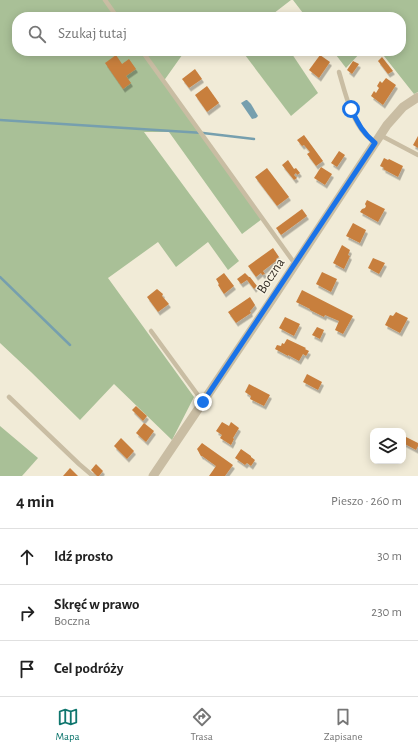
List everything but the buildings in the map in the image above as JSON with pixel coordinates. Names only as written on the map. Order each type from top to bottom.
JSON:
[{"type":"street","name":"Boczna","points":[[153,476],[387,125],[403,107],[418,97]]},
{"type":"lane","points":[[105,0],[113,12]]},
{"type":"lane","points":[[146,56],[295,264]]},
{"type":"lane","points":[[339,72],[351,109],[359,125],[366,134],[418,155]]},
{"type":"lane","points":[[151,331],[203,402]]},
{"type":"lane","points":[[9,397],[93,476]]},
{"type":"green space","points":[[0,0],[291,0],[275,12],[12,12],[12,56],[181,56],[163,82],[262,219],[242,234],[169,132],[144,132],[239,261],[228,270],[208,242],[176,267],[158,242],[108,278],[194,397],[172,440],[114,384],[80,420],[0,343]]},
{"type":"green space","points":[[293,0],[418,0],[418,92],[414,94],[384,56],[406,56],[406,12],[302,12]]},
{"type":"green space","points":[[246,56],[293,56],[318,93],[291,116]]},
{"type":"green space","points":[[337,56],[357,56],[346,68]]},
{"type":"green space","points":[[0,426],[38,458],[22,476],[0,476]]},
{"type":"water","points":[[246,100],[251,104],[258,116],[256,118],[252,119],[241,103]]},
{"type":"waterway","points":[[0,120],[203,133],[254,139]]},
{"type":"waterway","points":[[0,277],[70,345]]},
{"type":"route","points":[[203,402],[375,143],[363,131],[351,109]]}]
